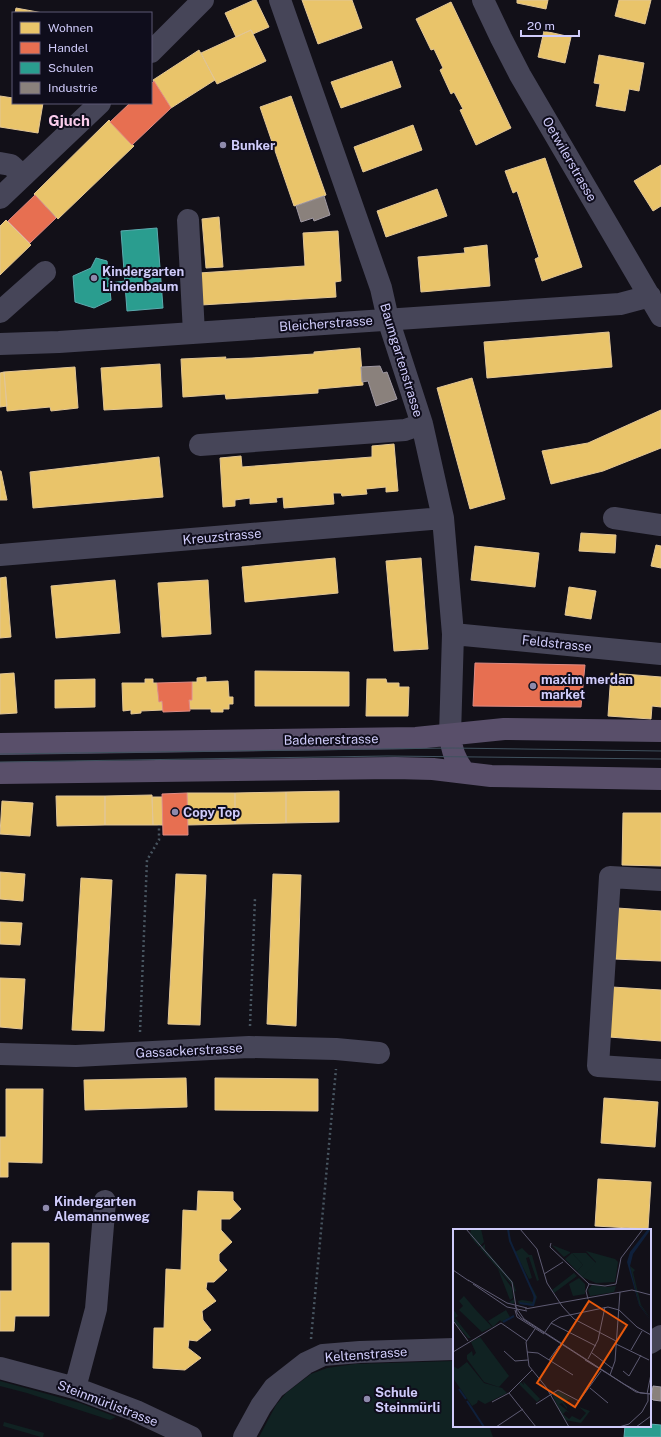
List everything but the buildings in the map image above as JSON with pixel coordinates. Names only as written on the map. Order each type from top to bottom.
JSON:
[{"type":"main road","name":"Badenerstrasse","points":[[0,744],[416,738],[504,729],[661,731]]},
{"type":"main road","points":[[450,735],[456,762],[464,773]]},
{"type":"main road","points":[[0,773],[395,768],[433,769],[491,776],[661,779]]},
{"type":"street","points":[[152,51],[203,0]]},
{"type":"street","name":"Baumgartenstrasse","points":[[280,0],[381,288],[388,319],[422,424],[443,518],[453,634],[450,735]]},
{"type":"street","name":"Oetwilerstrasse","points":[[483,0],[520,75],[661,316]]},
{"type":"street","points":[[0,198],[99,104]]},
{"type":"street","points":[[0,163],[11,165],[23,176]]},
{"type":"street","points":[[188,220],[194,333]]},
{"type":"street","points":[[0,312],[45,272]]},
{"type":"street","name":"Bleicherstrasse","points":[[0,344],[194,333],[620,304],[650,296]]},
{"type":"street","points":[[200,445],[405,430],[422,424]]},
{"type":"street","name":"Kreuzstrasse","points":[[0,555],[443,518]]},
{"type":"street","points":[[614,518],[661,525]]},
{"type":"street","name":"Feldstrasse","points":[[453,634],[661,654]]},
{"type":"street","points":[[661,880],[610,878],[598,1066],[661,1070]]},
{"type":"street","name":"Gassackerstrasse","points":[[0,1054],[76,1056],[249,1047],[336,1049],[378,1053]]},
{"type":"street","points":[[75,1388],[96,1309],[105,1201]]},
{"type":"street","name":"Keltenstrasse","points":[[244,1437],[261,1406],[274,1388],[306,1363],[323,1355],[360,1352],[453,1349]]},
{"type":"street","name":"Steinmürlistrasse","points":[[0,1368],[75,1388],[136,1411],[190,1437]]},
{"type":"path","points":[[139,1052],[147,860],[159,840],[158,825]]},
{"type":"path","points":[[249,1047],[255,898]]},
{"type":"path","points":[[306,1363],[311,1338],[337,1057],[336,1049]]},
{"type":"shaded area","name":"Schule Steinmürli","points":[[453,1361],[453,1427],[489,1427],[493,1437],[259,1437],[276,1405],[286,1393],[311,1374],[327,1368],[355,1364]]},
{"type":"shaded area","points":[[0,1381],[80,1403],[116,1417],[110,1420],[27,1393],[0,1386]]},
{"type":"shaded area","points":[[4,1422],[44,1433],[43,1437],[3,1426]]},
{"type":"tram line","points":[[0,754],[452,748],[661,751]]},
{"type":"tram line","points":[[0,762],[387,756],[661,759]]},
{"type":"place","name":"Bunker","points":[[223,145]]},
{"type":"place","name":"Kindergarten Lindenbaum","points":[[94,278]]},
{"type":"place","name":"maxim merdan market","points":[[533,686]]},
{"type":"place","name":"Copy Top","points":[[175,812]]},
{"type":"place","name":"Kindergarten Alemannenweg","points":[[46,1208]]},
{"type":"place","name":"Schule Steinmürli","points":[[367,1399]]},
{"type":"district","name":"Gjuch","points":[[69,121]]}]
